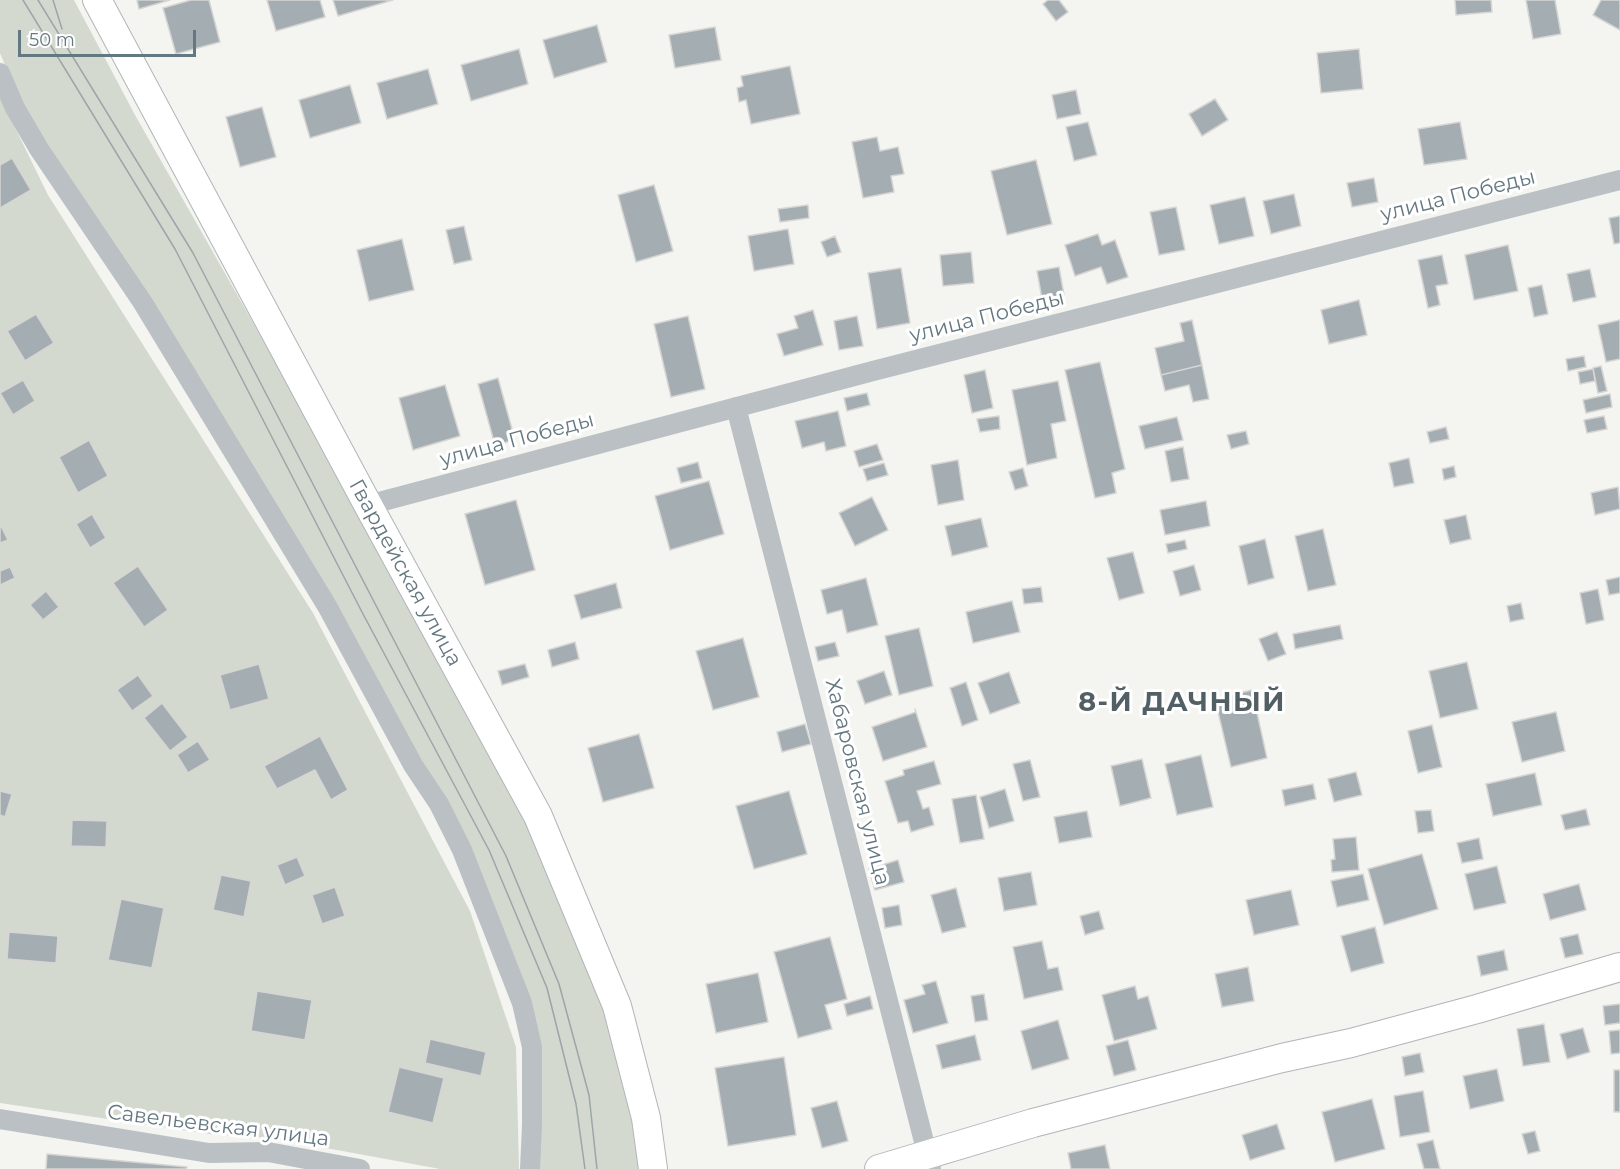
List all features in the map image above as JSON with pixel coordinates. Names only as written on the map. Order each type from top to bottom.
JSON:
[{"type":"main road","name":"Гвардейская улица","points":[[97,0],[538,816],[617,1006],[646,1118],[653,1169]]},
{"type":"main road","points":[[879,1169],[929,1162],[1033,1123],[1282,1058],[1362,1040],[1620,967]]},
{"type":"street","points":[[0,73],[15,108],[39,149],[143,303],[327,606],[413,765],[439,804],[462,850],[522,1003],[532,1047],[530,1169]]},
{"type":"street","name":"улица Победы","points":[[368,505],[736,407],[1620,180]]},
{"type":"street","name":"Хабаровская улица","points":[[736,407],[929,1162]]},
{"type":"street","name":"Савельевская улица","points":[[0,1119],[210,1153],[268,1152],[360,1169]]},
{"type":"shaded area","points":[[0,0],[74,0],[135,115],[359,509],[528,824],[605,1011],[636,1116],[641,1169],[540,1169],[538,1068],[468,867],[285,537],[21,104],[0,53]]},
{"type":"shaded area","points":[[0,97],[48,195],[313,613],[470,911],[516,1047],[519,1169],[440,1169],[272,1138],[209,1134],[0,1103]]},
{"type":"building","points":[[137,0],[170,0],[139,9]]},
{"type":"building","points":[[191,0],[209,0],[220,42],[176,54],[163,8]]},
{"type":"building","points":[[267,0],[320,0],[325,17],[276,31]]},
{"type":"building","points":[[333,0],[393,0],[338,16]]},
{"type":"building","points":[[1048,0],[1059,0],[1068,12],[1056,21],[1043,4]]},
{"type":"building","points":[[1455,0],[1491,0],[1492,12],[1456,15]]},
{"type":"building","points":[[1526,0],[1555,0],[1561,34],[1533,39]]},
{"type":"building","points":[[1601,0],[1620,0],[1620,30],[1593,15]]},
{"type":"building","points":[[597,25],[607,62],[554,78],[543,40]]},
{"type":"building","points":[[715,27],[721,60],[675,68],[669,35]]},
{"type":"building","points":[[519,49],[528,84],[471,101],[461,65]]},
{"type":"building","points":[[1359,49],[1363,89],[1321,93],[1317,53]]},
{"type":"building","points":[[790,66],[800,114],[751,124],[746,100],[739,102],[737,88],[743,86],[741,76]]},
{"type":"building","points":[[428,69],[438,104],[387,119],[377,83]]},
{"type":"building","points":[[350,85],[361,123],[310,138],[299,100]]},
{"type":"building","points":[[1076,90],[1081,114],[1057,119],[1052,95]]},
{"type":"building","points":[[1215,99],[1228,120],[1202,136],[1189,114]]},
{"type":"building","points":[[262,107],[276,157],[240,167],[226,117]]},
{"type":"building","points":[[1088,122],[1097,155],[1074,161],[1066,127]]},
{"type":"building","points":[[1460,122],[1467,159],[1424,165],[1418,129]]},
{"type":"building","points":[[877,137],[880,151],[898,147],[904,174],[891,176],[894,192],[863,198],[852,142]]},
{"type":"building","points":[[12,158],[31,190],[0,208],[0,165]]},
{"type":"building","points":[[1036,160],[1052,224],[1007,235],[991,171]]},
{"type":"building","points":[[1374,178],[1378,202],[1352,207],[1347,183]]},
{"type":"building","points":[[654,185],[673,251],[636,262],[618,195]]},
{"type":"building","points":[[1294,194],[1301,226],[1271,234],[1263,201]]},
{"type":"building","points":[[1245,197],[1254,236],[1219,244],[1210,205]]},
{"type":"building","points":[[808,205],[809,218],[780,222],[778,209]]},
{"type":"building","points":[[1176,207],[1185,250],[1159,255],[1150,212]]},
{"type":"building","points":[[1620,216],[1620,243],[1614,244],[1609,218]]},
{"type":"building","points":[[464,226],[472,260],[454,264],[446,230]]},
{"type":"building","points":[[788,229],[794,264],[754,271],[748,236]]},
{"type":"building","points":[[1098,234],[1102,245],[1115,240],[1128,277],[1107,284],[1101,267],[1075,276],[1065,245]]},
{"type":"building","points":[[835,236],[841,252],[827,257],[821,242]]},
{"type":"building","points":[[402,239],[414,290],[369,301],[357,250]]},
{"type":"building","points":[[1508,245],[1518,291],[1474,300],[1465,255]]},
{"type":"building","points":[[971,252],[974,283],[943,286],[940,255]]},
{"type":"building","points":[[1442,255],[1448,284],[1436,286],[1440,305],[1428,308],[1418,260]]},
{"type":"building","points":[[1059,267],[1064,295],[1042,299],[1037,271]]},
{"type":"building","points":[[901,268],[910,323],[877,329],[868,273]]},
{"type":"building","points":[[1590,269],[1596,297],[1573,302],[1567,274]]},
{"type":"building","points":[[1542,285],[1548,314],[1534,317],[1528,288]]},
{"type":"building","points":[[1359,300],[1367,335],[1329,344],[1321,310]]},
{"type":"building","points":[[813,310],[823,345],[784,356],[777,334],[798,328],[794,316]]},
{"type":"building","points":[[36,314],[54,343],[25,361],[7,331]]},
{"type":"building","points":[[688,316],[705,389],[671,397],[654,324]]},
{"type":"building","points":[[857,316],[863,346],[839,350],[834,321]]},
{"type":"building","points":[[1192,320],[1202,365],[1161,375],[1155,348],[1184,341],[1180,323]]},
{"type":"building","points":[[1620,320],[1620,359],[1606,362],[1598,325]]},
{"type":"building","points":[[1584,356],[1586,367],[1568,371],[1566,359]]},
{"type":"building","points":[[1100,362],[1125,469],[1112,473],[1116,493],[1095,498],[1065,370]]},
{"type":"building","points":[[1202,365],[1209,399],[1193,402],[1189,385],[1165,391],[1161,375]]},
{"type":"building","points":[[1601,366],[1607,391],[1598,393],[1593,368]]},
{"type":"building","points":[[1593,369],[1595,381],[1580,384],[1578,372]]},
{"type":"building","points":[[985,370],[993,408],[972,413],[964,375]]},
{"type":"building","points":[[498,378],[515,440],[495,445],[478,384]]},
{"type":"building","points":[[23,380],[35,401],[13,415],[0,393]]},
{"type":"building","points":[[1058,381],[1066,421],[1051,424],[1057,458],[1027,465],[1012,390]]},
{"type":"building","points":[[445,385],[460,436],[413,450],[399,398]]},
{"type":"building","points":[[867,393],[870,405],[847,411],[844,398]]},
{"type":"building","points":[[1610,394],[1612,407],[1586,413],[1583,400]]},
{"type":"building","points":[[838,411],[846,446],[826,451],[824,442],[802,448],[795,421]]},
{"type":"building","points":[[999,416],[1000,429],[980,432],[977,419]]},
{"type":"building","points":[[1604,416],[1607,429],[1587,433],[1584,420]]},
{"type":"building","points":[[1177,417],[1183,440],[1145,449],[1139,426]]},
{"type":"building","points":[[1446,427],[1449,439],[1430,443],[1427,432]]},
{"type":"building","points":[[1246,431],[1249,444],[1231,449],[1227,435]]},
{"type":"building","points":[[89,440],[108,476],[78,493],[59,457]]},
{"type":"building","points":[[877,444],[883,460],[859,467],[854,451]]},
{"type":"building","points":[[1183,447],[1189,479],[1171,482],[1165,451]]},
{"type":"building","points":[[1409,458],[1414,483],[1394,487],[1389,463]]},
{"type":"building","points":[[958,460],[964,500],[938,505],[931,465]]},
{"type":"building","points":[[698,462],[702,478],[681,483],[677,468]]},
{"type":"building","points":[[884,463],[888,475],[867,481],[863,469]]},
{"type":"building","points":[[1454,466],[1456,477],[1444,480],[1442,469]]},
{"type":"building","points":[[1023,468],[1028,486],[1015,490],[1009,472]]},
{"type":"building","points":[[709,481],[724,534],[670,550],[655,496]]},
{"type":"building","points":[[1618,487],[1620,509],[1595,515],[1591,493]]},
{"type":"building","points":[[872,497],[888,530],[855,546],[839,513]]},
{"type":"building","points":[[516,500],[535,570],[485,585],[465,514]]},
{"type":"building","points":[[1206,501],[1210,526],[1165,535],[1160,510]]},
{"type":"building","points":[[92,514],[106,538],[90,548],[76,524]]},
{"type":"building","points":[[1466,515],[1471,539],[1450,544],[1444,520]]},
{"type":"building","points":[[981,518],[988,547],[952,556],[945,526]]},
{"type":"building","points":[[0,524],[8,540],[0,543]]},
{"type":"building","points":[[1323,529],[1336,585],[1308,591],[1295,536]]},
{"type":"building","points":[[1265,539],[1274,578],[1248,585],[1239,546]]},
{"type":"building","points":[[1185,540],[1187,549],[1168,553],[1166,544]]},
{"type":"building","points":[[1133,552],[1144,593],[1119,600],[1107,558]]},
{"type":"building","points":[[1194,565],[1201,590],[1180,596],[1173,571]]},
{"type":"building","points":[[138,566],[168,610],[144,627],[113,583]]},
{"type":"building","points":[[10,567],[15,578],[0,585],[0,571]]},
{"type":"building","points":[[1620,577],[1620,593],[1609,595],[1606,580]]},
{"type":"building","points":[[866,578],[878,625],[847,633],[842,610],[827,614],[821,590]]},
{"type":"building","points":[[616,583],[622,608],[581,619],[574,595]]},
{"type":"building","points":[[1041,587],[1043,602],[1024,604],[1022,589]]},
{"type":"building","points":[[1598,589],[1604,620],[1586,624],[1580,593]]},
{"type":"building","points":[[46,591],[59,607],[43,620],[30,605]]},
{"type":"building","points":[[1012,601],[1020,632],[973,643],[966,612]]},
{"type":"building","points":[[1521,603],[1524,619],[1510,622],[1507,606]]},
{"type":"building","points":[[1340,625],[1343,639],[1295,649],[1293,634]]},
{"type":"building","points":[[919,628],[933,686],[899,695],[885,636]]},
{"type":"building","points":[[1277,632],[1286,654],[1268,661],[1259,639]]},
{"type":"building","points":[[743,638],[759,697],[713,710],[696,651]]},
{"type":"building","points":[[575,642],[579,659],[552,667],[548,650]]},
{"type":"building","points":[[835,642],[839,656],[818,661],[815,647]]},
{"type":"building","points":[[1467,662],[1478,709],[1440,718],[1429,671]]},
{"type":"building","points":[[259,664],[269,699],[230,710],[220,675]]},
{"type":"building","points":[[525,664],[529,677],[502,685],[498,671]]},
{"type":"building","points":[[884,671],[892,695],[865,704],[857,681]]},
{"type":"building","points":[[1009,672],[1020,703],[990,714],[978,683]]},
{"type":"building","points":[[138,675],[153,696],[132,711],[117,690]]},
{"type":"building","points":[[966,682],[978,720],[962,726],[950,688]]},
{"type":"building","points":[[1252,690],[1267,758],[1231,767],[1215,699]]},
{"type":"building","points":[[162,703],[188,737],[170,751],[144,718]]},
{"type":"building","points":[[916,712],[927,747],[883,761],[872,727]]},
{"type":"building","points":[[1556,712],[1565,751],[1522,762],[1512,722]]},
{"type":"building","points":[[805,724],[811,744],[782,752],[777,732]]},
{"type":"building","points":[[1432,725],[1442,767],[1418,773],[1408,731]]},
{"type":"building","points":[[639,734],[654,788],[603,802],[588,748]]},
{"type":"building","points":[[320,736],[348,790],[331,800],[315,770],[277,789],[264,766]]},
{"type":"building","points":[[198,741],[210,760],[188,773],[177,755]]},
{"type":"building","points":[[1201,755],[1213,807],[1177,815],[1165,764]]},
{"type":"building","points":[[1142,759],[1151,798],[1120,806],[1111,766]]},
{"type":"building","points":[[1030,760],[1040,797],[1023,801],[1013,764]]},
{"type":"building","points":[[934,761],[941,784],[917,791],[923,809],[929,807],[934,825],[911,832],[908,821],[898,823],[885,781],[904,775],[903,770]]},
{"type":"building","points":[[1356,772],[1362,795],[1334,802],[1328,779]]},
{"type":"building","points":[[1535,773],[1542,805],[1493,816],[1486,784]]},
{"type":"building","points":[[1313,784],[1316,799],[1285,806],[1282,790]]},
{"type":"building","points":[[1005,789],[1014,821],[989,828],[980,797]]},
{"type":"building","points":[[0,791],[12,794],[5,817],[0,815]]},
{"type":"building","points":[[789,791],[807,854],[754,869],[736,806]]},
{"type":"building","points":[[976,795],[984,839],[960,843],[952,799]]},
{"type":"building","points":[[1586,809],[1590,825],[1565,830],[1561,815]]},
{"type":"building","points":[[1431,810],[1434,831],[1418,833],[1415,811]]},
{"type":"building","points":[[1087,811],[1092,837],[1059,843],[1054,817]]},
{"type":"building","points":[[72,820],[107,821],[106,847],[71,846]]},
{"type":"building","points":[[1356,837],[1359,870],[1332,872],[1331,860],[1335,859],[1333,839]]},
{"type":"building","points":[[1479,838],[1483,859],[1462,863],[1457,843]]},
{"type":"building","points":[[1422,854],[1438,909],[1384,925],[1368,869]]},
{"type":"building","points":[[297,857],[305,876],[285,885],[277,865]]},
{"type":"building","points":[[898,860],[904,882],[875,890],[869,869]]},
{"type":"building","points":[[1497,866],[1506,903],[1474,910],[1465,874]]},
{"type":"building","points":[[1031,872],[1037,905],[1004,911],[998,878]]},
{"type":"building","points":[[1363,874],[1369,900],[1337,907],[1331,881]]},
{"type":"building","points":[[221,875],[251,881],[244,917],[213,910]]},
{"type":"building","points":[[1579,884],[1586,910],[1550,920],[1543,894]]},
{"type":"building","points":[[335,887],[345,916],[322,924],[312,895]]},
{"type":"building","points":[[956,888],[966,927],[942,933],[931,895]]},
{"type":"building","points":[[1291,890],[1299,925],[1254,935],[1246,900]]},
{"type":"building","points":[[121,899],[164,908],[152,968],[108,960]]},
{"type":"building","points":[[899,905],[902,925],[885,928],[882,908]]},
{"type":"building","points":[[1099,911],[1104,929],[1085,935],[1080,916]]},
{"type":"building","points":[[1375,927],[1384,963],[1351,972],[1341,936]]},
{"type":"building","points":[[9,932],[58,936],[56,963],[7,959]]},
{"type":"building","points":[[1578,934],[1583,954],[1565,958],[1560,938]]},
{"type":"building","points":[[830,937],[847,999],[825,1005],[832,1029],[798,1038],[774,952]]},
{"type":"building","points":[[1042,941],[1048,969],[1058,967],[1063,990],[1024,999],[1013,947]]},
{"type":"building","points":[[1504,950],[1508,970],[1481,976],[1477,956]]},
{"type":"building","points":[[1248,967],[1254,1001],[1222,1007],[1215,974]]},
{"type":"building","points":[[758,973],[768,1022],[716,1033],[706,984]]},
{"type":"building","points":[[936,981],[948,1023],[913,1033],[904,1000],[925,994],[922,985]]},
{"type":"building","points":[[1135,986],[1138,999],[1148,996],[1157,1029],[1114,1041],[1102,995]]},
{"type":"building","points":[[257,991],[312,1000],[305,1040],[251,1031]]},
{"type":"building","points":[[984,994],[988,1020],[975,1022],[971,996]]},
{"type":"building","points":[[870,996],[873,1009],[847,1016],[844,1004]]},
{"type":"building","points":[[1620,1004],[1620,1023],[1605,1025],[1603,1006]]},
{"type":"building","points":[[1058,1020],[1069,1059],[1032,1070],[1021,1031]]},
{"type":"building","points":[[1544,1024],[1550,1062],[1523,1066],[1517,1029]]},
{"type":"building","points":[[1583,1028],[1590,1052],[1567,1059],[1560,1034]]},
{"type":"building","points":[[1620,1030],[1620,1053],[1611,1054],[1609,1031]]},
{"type":"building","points":[[975,1035],[981,1060],[942,1069],[936,1045]]},
{"type":"building","points":[[430,1039],[486,1052],[481,1076],[425,1063]]},
{"type":"building","points":[[1128,1040],[1136,1070],[1114,1076],[1106,1046]]},
{"type":"building","points":[[1420,1053],[1424,1072],[1405,1076],[1402,1057]]},
{"type":"building","points":[[784,1057],[796,1135],[728,1146],[715,1068]]},
{"type":"building","points":[[399,1067],[444,1078],[433,1123],[388,1112]]},
{"type":"building","points":[[1497,1069],[1504,1101],[1470,1109],[1463,1076]]},
{"type":"building","points":[[1614,1070],[1620,1070],[1620,1112],[1614,1112]]},
{"type":"building","points":[[1423,1091],[1430,1132],[1400,1137],[1394,1096]]},
{"type":"building","points":[[1372,1099],[1385,1149],[1335,1162],[1322,1112]]},
{"type":"building","points":[[837,1101],[848,1141],[822,1148],[811,1108]]},
{"type":"building","points":[[1277,1124],[1285,1149],[1250,1160],[1242,1135]]},
{"type":"building","points":[[1535,1131],[1540,1151],[1528,1154],[1522,1134]]},
{"type":"building","points":[[1433,1140],[1440,1169],[1424,1169],[1417,1144]]},
{"type":"building","points":[[1105,1145],[1110,1169],[1071,1169],[1068,1153]]},
{"type":"building","points":[[47,1154],[187,1167],[186,1169],[46,1169]]},
{"type":"tram line","points":[[23,0],[175,249],[363,614],[489,850],[547,988],[576,1104],[585,1169]]},
{"type":"tram line","points":[[38,0],[193,253],[506,856],[559,984],[589,1095],[597,1169]]},
{"type":"tram line","points":[[53,0],[62,29]]},
{"type":"district","name":"8-Й ДАЧНЫЙ","points":[[1182,703]]}]
